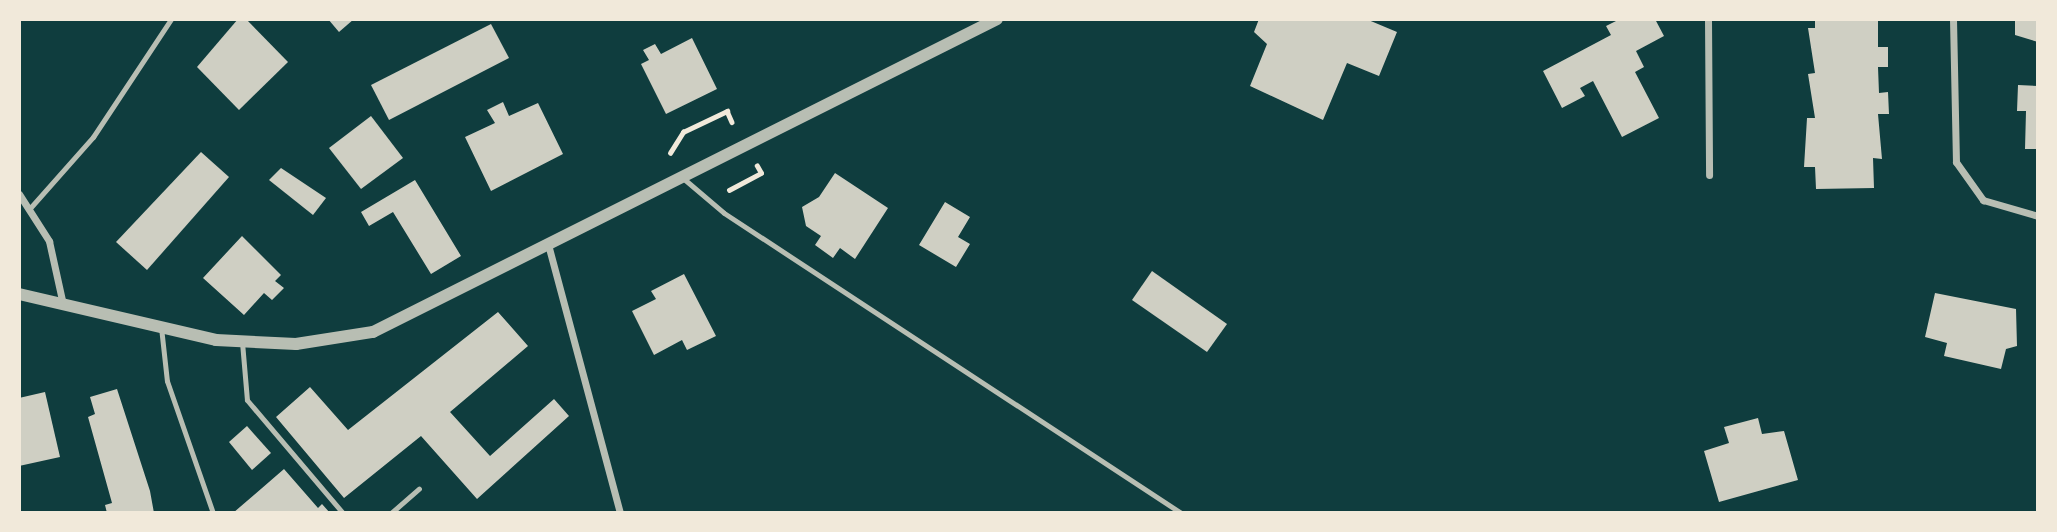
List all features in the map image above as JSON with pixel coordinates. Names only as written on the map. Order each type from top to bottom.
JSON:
[{"type":"street","points":[[19,294],[62,300],[161,327],[242,342],[337,341],[373,332],[549,248],[997,19]]},
{"type":"street","points":[[1708,19],[1709,175]]},
{"type":"street","points":[[1953,19],[1956,162],[1983,200],[2038,216]]},
{"type":"street","points":[[19,194],[31,207],[49,241],[62,300]]},
{"type":"street","points":[[549,248],[620,513]]},
{"type":"lane","points":[[31,207],[93,137],[171,19]]},
{"type":"lane","points":[[684,179],[710,201],[1181,513]]},
{"type":"lane","points":[[161,327],[167,381],[213,513]]},
{"type":"lane","points":[[242,342],[247,400],[343,513]]},
{"type":"lane","points":[[391,513],[419,489]]},
{"type":"path","points":[[710,201],[761,173]]},
{"type":"building","points":[[238,19],[246,19],[288,62],[239,110],[197,67]]},
{"type":"building","points":[[328,19],[354,19],[339,32]]},
{"type":"building","points":[[1259,19],[1366,19],[1397,32],[1379,76],[1347,63],[1323,120],[1250,86],[1267,44],[1254,32]]},
{"type":"building","points":[[1620,19],[1655,19],[1664,36],[1636,51],[1644,67],[1635,72],[1659,118],[1622,137],[1593,81],[1580,88],[1585,96],[1562,108],[1543,71],[1611,35],[1606,26]]},
{"type":"building","points":[[1815,19],[1878,19],[1878,47],[1888,47],[1888,67],[1878,67],[1879,93],[1888,92],[1889,114],[1878,114],[1882,159],[1873,158],[1874,188],[1816,189],[1815,167],[1804,167],[1807,118],[1815,118],[1808,74],[1815,73],[1808,28],[1815,28]]},
{"type":"building","points":[[2015,19],[2038,19],[2038,42],[2015,35]]},
{"type":"building","points":[[491,24],[509,58],[389,120],[371,85]]},
{"type":"building","points":[[692,38],[717,89],[666,114],[641,64],[649,60],[643,50],[655,44],[661,54]]},
{"type":"building","points":[[2018,85],[2038,86],[2038,149],[2025,149],[2026,111],[2017,111]]},
{"type":"building","points":[[503,102],[509,116],[538,103],[563,154],[491,191],[465,137],[495,123],[487,110]]},
{"type":"building","points":[[371,116],[403,158],[361,189],[329,148]]},
{"type":"building","points":[[201,152],[229,177],[147,270],[116,242]]},
{"type":"building","points":[[281,168],[326,198],[313,215],[269,180]]},
{"type":"building","points":[[835,173],[888,208],[855,259],[840,248],[833,258],[815,245],[821,236],[806,226],[802,207],[819,197]]},
{"type":"building","points":[[415,180],[461,256],[431,274],[393,212],[369,226],[361,212]]},
{"type":"building","points":[[945,202],[970,217],[958,237],[970,244],[956,267],[919,245]]},
{"type":"building","points":[[242,236],[281,275],[275,281],[284,288],[272,300],[264,293],[244,315],[203,278]]},
{"type":"building","points":[[1152,271],[1227,324],[1207,352],[1132,300]]},
{"type":"building","points":[[684,274],[716,336],[687,350],[682,340],[654,355],[632,311],[656,299],[651,291]]},
{"type":"building","points":[[1935,293],[2016,309],[2017,346],[2006,349],[2001,369],[1944,356],[1947,343],[1925,337]]},
{"type":"building","points":[[498,312],[528,346],[450,412],[490,456],[554,399],[569,416],[477,499],[421,436],[344,498],[276,417],[310,387],[348,430]]},
{"type":"building","points":[[117,389],[150,491],[154,513],[107,513],[105,505],[112,503],[88,417],[95,414],[90,397]]},
{"type":"building","points":[[45,392],[60,457],[19,466],[19,398]]},
{"type":"building","points":[[1758,418],[1762,434],[1784,431],[1798,480],[1719,502],[1704,451],[1729,443],[1724,427]]},
{"type":"building","points":[[247,426],[271,453],[252,470],[229,442]]},
{"type":"building","points":[[284,469],[318,508],[322,504],[330,513],[233,513]]}]
